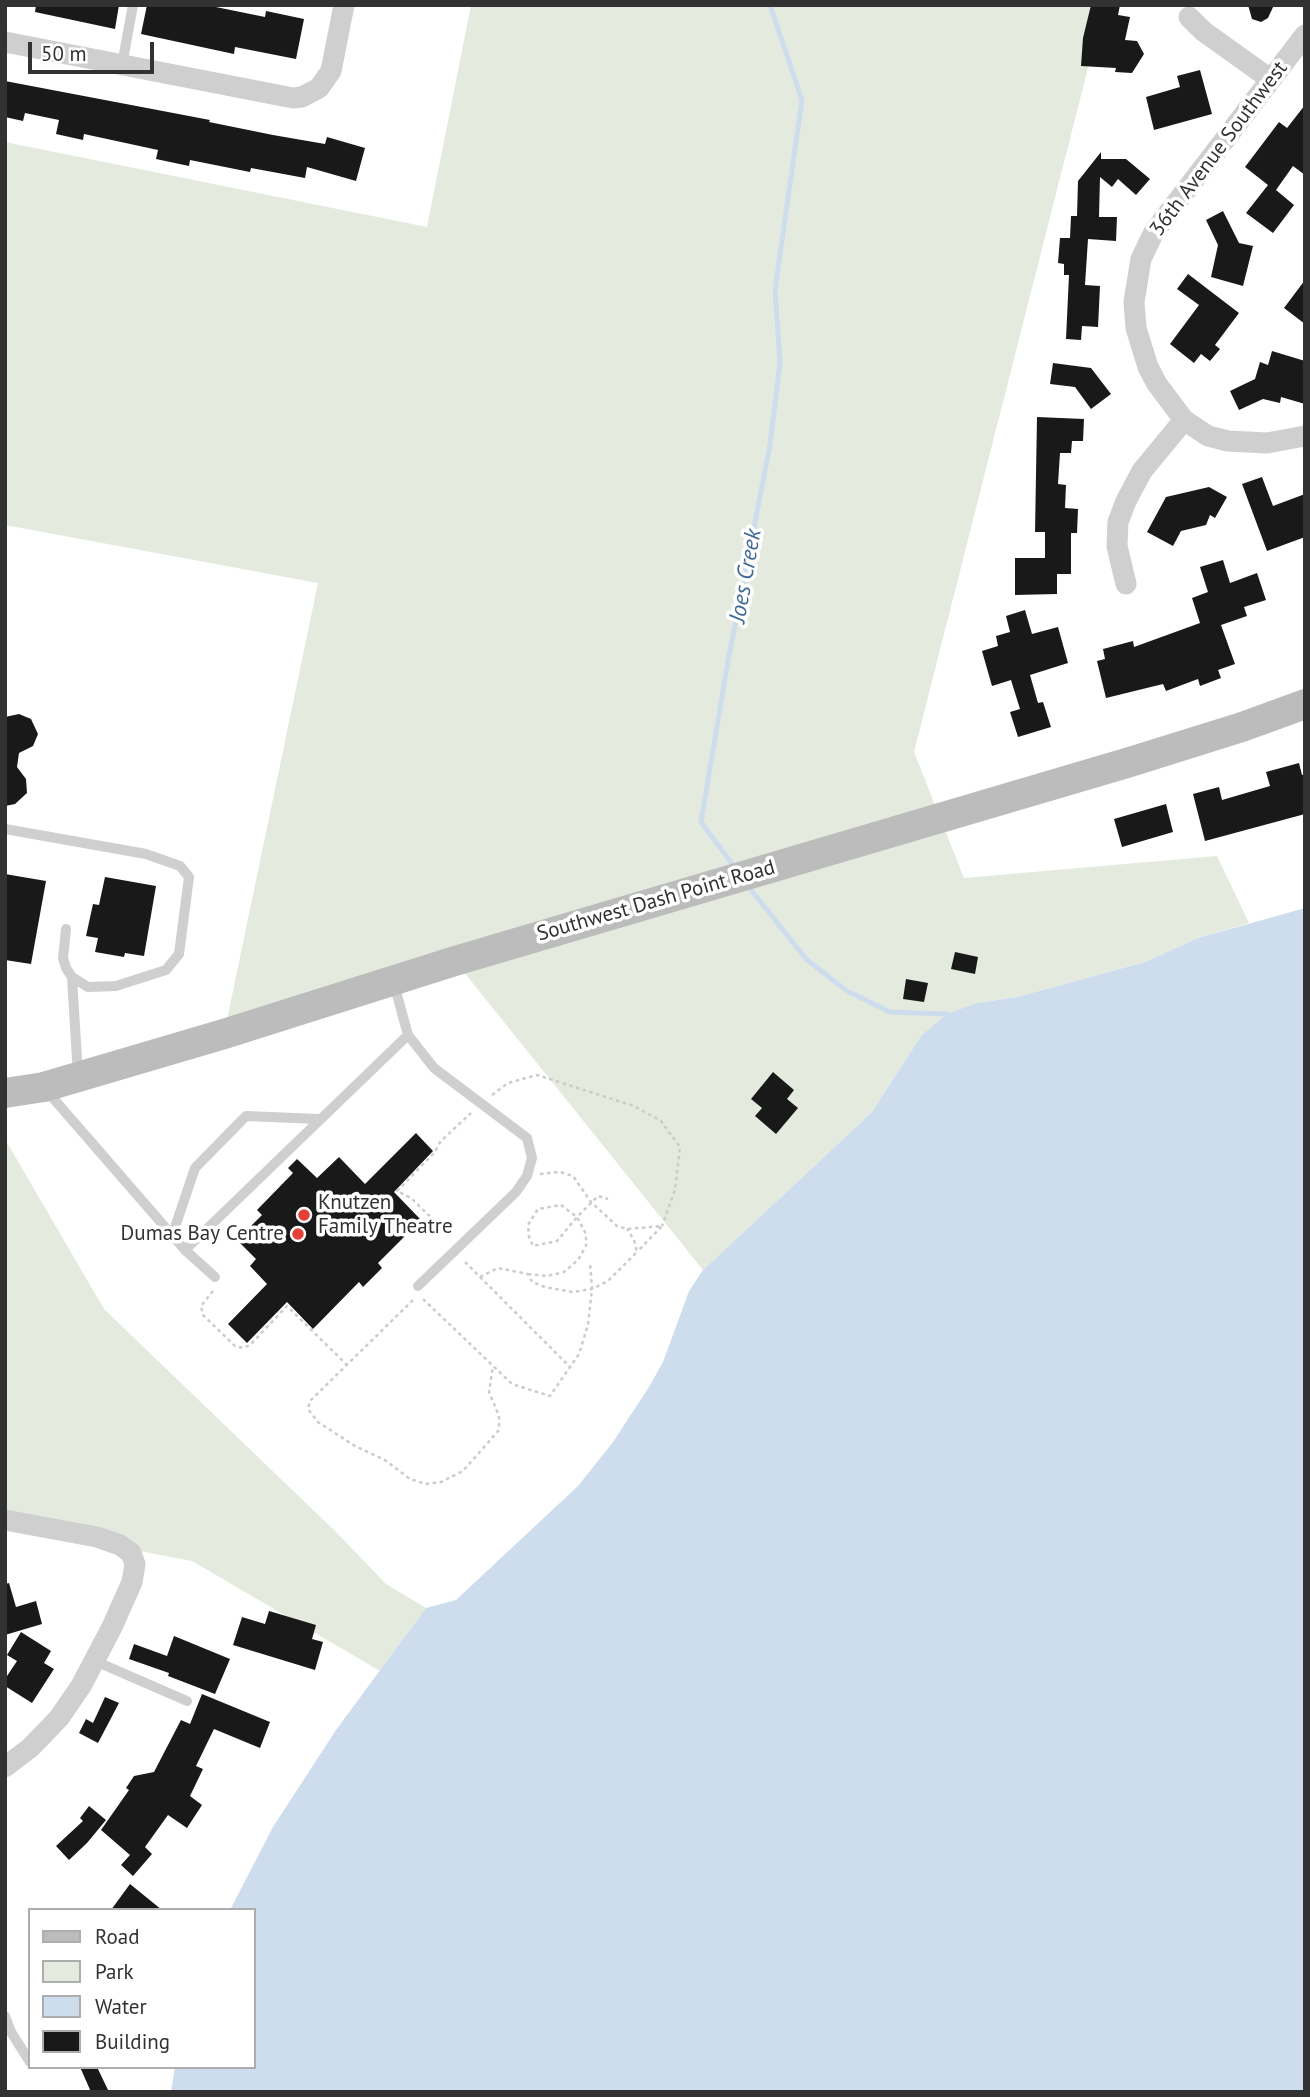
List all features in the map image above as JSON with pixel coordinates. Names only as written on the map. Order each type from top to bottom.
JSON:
[{"type":"main road","name":"Southwest Dash Point Road","points":[[5,1093],[44,1087],[78,1077],[393,980],[1130,762],[1305,704]]},
{"type":"street","points":[[5,42],[293,98],[312,93],[331,71],[344,5]]},
{"type":"street","points":[[1188,17],[1203,32],[1270,79]]},
{"type":"street","name":"36th Avenue Southwest","points":[[1184,420],[1157,384],[1140,344],[1134,314],[1138,270],[1144,250],[1154,232],[1305,35]]},
{"type":"street","points":[[1126,584],[1117,546],[1118,522],[1142,471],[1184,420],[1208,436],[1228,441],[1267,443],[1305,436]]},
{"type":"street","points":[[5,1520],[110,1541],[125,1547],[135,1560],[132,1582],[81,1686],[59,1718],[30,1748],[5,1767]]},
{"type":"lane","points":[[122,65],[133,5]]},
{"type":"lane","points":[[5,829],[146,854],[180,866],[189,877],[179,954],[166,970],[116,986],[89,987],[72,978]]},
{"type":"lane","points":[[66,929],[63,958],[72,978],[78,1077]]},
{"type":"lane","points":[[393,980],[408,1035],[433,1068],[527,1138],[532,1158],[527,1175],[516,1192],[418,1286]]},
{"type":"lane","points":[[184,1250],[408,1035]]},
{"type":"lane","points":[[44,1087],[184,1250],[215,1278]]},
{"type":"lane","points":[[172,1236],[195,1168],[246,1116],[319,1119]]},
{"type":"lane","points":[[94,1661],[187,1701]]},
{"type":"lane","points":[[5,2016],[11,2032],[28,2060]]},
{"type":"path","points":[[527,1274],[532,1282],[545,1287],[572,1292],[592,1289],[608,1281],[662,1226],[675,1190],[680,1147],[661,1121],[634,1106],[537,1075],[508,1083],[481,1104],[441,1141],[397,1191],[411,1198],[480,1277],[571,1368]]},
{"type":"path","points":[[527,1175],[560,1172],[573,1176],[591,1202],[617,1226],[627,1229],[662,1226]]},
{"type":"path","points":[[480,1277],[498,1268],[547,1276],[564,1272],[578,1259],[586,1245],[586,1234],[577,1217],[561,1205],[538,1209],[528,1226],[533,1246],[557,1241],[577,1217],[598,1196],[608,1199]]},
{"type":"path","points":[[627,1229],[637,1252]]},
{"type":"path","points":[[493,1366],[489,1392],[499,1416],[499,1430],[463,1471],[441,1482],[426,1484],[410,1479],[385,1460],[355,1446],[318,1422],[308,1409],[310,1401],[418,1295],[493,1366],[512,1384],[550,1396],[579,1354],[588,1325],[592,1289],[590,1262]]},
{"type":"path","points":[[215,1278],[213,1292],[201,1306],[204,1315],[235,1346],[243,1348],[250,1345],[287,1306],[346,1365]]},
{"type":"green space","points":[[471,5],[1104,5],[914,752],[964,878],[1217,856],[1249,923],[1198,938],[1145,962],[1017,997],[977,1003],[921,1036],[872,1112],[703,1270],[455,961],[224,1034],[318,583],[5,525],[5,142],[427,227]]},
{"type":"green space","points":[[5,1139],[104,1309],[336,1532],[386,1584],[426,1608],[380,1671],[192,1561],[5,1525]]},
{"type":"water","points":[[1305,908],[1305,2092],[171,2092],[175,2069],[256,2069],[256,1908],[231,1908],[273,1827],[336,1730],[426,1608],[456,1600],[578,1486],[613,1442],[663,1362],[689,1291],[703,1270],[872,1112],[921,1036],[947,1014],[977,1003],[1017,997],[1145,962],[1198,938]]},
{"type":"building","points":[[36,5],[119,5],[115,29],[35,12]]},
{"type":"building","points":[[147,5],[206,5],[265,17],[266,11],[304,19],[296,59],[235,47],[234,54],[141,34]]},
{"type":"building","points":[[1091,5],[1120,5],[1118,15],[1130,17],[1125,40],[1137,41],[1144,54],[1132,73],[1115,72],[1116,68],[1081,66],[1083,38]]},
{"type":"building","points":[[1248,5],[1274,5],[1268,18],[1261,22],[1252,19]]},
{"type":"building","points":[[1200,70],[1212,114],[1154,130],[1146,97],[1180,87],[1177,76]]},
{"type":"building","points":[[5,81],[210,120],[209,122],[273,135],[325,144],[327,137],[365,148],[356,181],[307,167],[305,178],[251,168],[250,172],[190,160],[189,166],[156,159],[158,150],[84,134],[83,140],[56,134],[59,120],[25,113],[23,121],[5,117]]},
{"type":"building","points":[[1305,105],[1305,175],[1293,166],[1276,190],[1294,205],[1273,233],[1246,213],[1268,185],[1245,167],[1279,122],[1287,128]]},
{"type":"building","points":[[1101,152],[1101,159],[1126,159],[1150,179],[1136,195],[1118,179],[1112,187],[1100,177],[1099,217],[1117,217],[1116,241],[1088,239],[1085,285],[1100,286],[1098,327],[1082,326],[1081,340],[1066,339],[1069,275],[1064,275],[1064,264],[1058,263],[1060,238],[1070,238],[1071,216],[1077,216],[1078,181]]},
{"type":"building","points":[[1223,211],[1239,243],[1253,246],[1243,286],[1211,277],[1218,245],[1206,220]]},
{"type":"building","points":[[1188,274],[1239,313],[1215,345],[1220,349],[1210,361],[1201,354],[1194,363],[1170,344],[1199,305],[1177,289]]},
{"type":"building","points":[[1305,280],[1305,324],[1284,308]]},
{"type":"building","points":[[1272,351],[1305,361],[1305,404],[1281,397],[1280,403],[1263,399],[1239,410],[1230,391],[1255,379],[1260,362],[1268,365]]},
{"type":"building","points":[[1053,363],[1091,368],[1111,394],[1091,409],[1075,387],[1050,384]]},
{"type":"building","points":[[1037,417],[1084,419],[1083,441],[1072,441],[1071,453],[1060,453],[1058,484],[1066,485],[1065,508],[1078,509],[1077,533],[1071,533],[1071,574],[1057,574],[1057,594],[1015,595],[1015,558],[1045,558],[1045,532],[1035,532]]},
{"type":"building","points":[[1262,477],[1273,506],[1305,494],[1305,537],[1267,551],[1242,484]]},
{"type":"building","points":[[1209,487],[1227,497],[1215,518],[1210,515],[1206,525],[1181,531],[1173,546],[1147,532],[1166,497]]},
{"type":"building","points":[[1223,560],[1230,583],[1257,573],[1266,600],[1244,607],[1247,616],[1221,625],[1235,664],[1218,670],[1221,678],[1200,686],[1198,679],[1166,691],[1163,684],[1106,698],[1097,661],[1105,659],[1103,649],[1133,641],[1134,647],[1200,623],[1192,598],[1208,592],[1200,567]]},
{"type":"building","points":[[1025,610],[1032,634],[1058,627],[1068,663],[1030,675],[1038,703],[1043,702],[1051,727],[1018,737],[1010,712],[1020,709],[1011,680],[992,686],[982,651],[998,646],[996,636],[1010,632],[1006,616]]},
{"type":"building","points":[[19,714],[31,719],[38,734],[33,746],[19,753],[17,767],[26,779],[27,793],[15,804],[5,806],[5,717]]},
{"type":"building","points":[[1299,763],[1302,775],[1305,774],[1305,814],[1205,841],[1193,794],[1219,787],[1222,800],[1270,786],[1266,772]]},
{"type":"building","points":[[1166,804],[1173,832],[1122,847],[1114,819]]},
{"type":"building","points":[[5,874],[46,881],[31,964],[5,960]]},
{"type":"building","points":[[105,877],[156,886],[144,956],[125,953],[124,957],[95,952],[98,938],[86,936],[93,904],[99,905]]},
{"type":"building","points":[[955,952],[978,957],[975,974],[951,969]]},
{"type":"building","points":[[906,979],[928,983],[924,1002],[903,999]]},
{"type":"building","points":[[773,1072],[794,1090],[787,1099],[798,1108],[776,1134],[755,1116],[762,1108],[751,1099]]},
{"type":"building","name":"Dumas Bay Centre","points":[[416,1133],[433,1151],[394,1192],[421,1220],[378,1263],[382,1268],[363,1287],[359,1282],[313,1329],[287,1302],[247,1343],[228,1324],[267,1284],[250,1266],[256,1259],[237,1240],[262,1215],[257,1210],[293,1173],[288,1168],[297,1159],[317,1178],[339,1157],[365,1184]]},
{"type":"building","points":[[9,1583],[16,1607],[36,1601],[42,1624],[5,1635],[5,1584]]},
{"type":"building","points":[[269,1611],[316,1625],[312,1639],[323,1642],[315,1670],[233,1645],[242,1617],[265,1624]]},
{"type":"building","points":[[21,1632],[51,1651],[44,1663],[54,1669],[32,1703],[5,1686],[5,1679],[17,1661],[7,1655]]},
{"type":"building","points":[[174,1636],[230,1659],[215,1694],[168,1676],[169,1673],[129,1659],[134,1644],[167,1656]]},
{"type":"building","points":[[202,1694],[270,1722],[260,1748],[214,1729],[196,1766],[203,1769],[190,1796],[202,1805],[187,1828],[168,1815],[145,1847],[152,1854],[133,1876],[121,1865],[130,1855],[101,1830],[129,1790],[126,1788],[134,1776],[154,1772],[181,1720],[190,1724]]},
{"type":"building","points":[[105,1697],[119,1703],[98,1743],[79,1733],[86,1719],[93,1723]]},
{"type":"building","points":[[89,1806],[106,1820],[69,1860],[56,1846],[83,1821],[80,1818]]},
{"type":"building","points":[[130,1884],[160,1908],[112,1908]]},
{"type":"building","points":[[81,2069],[98,2069],[109,2092],[91,2092]]},
{"type":"waterway","name":"Joes Creek","points":[[736,869],[701,822],[728,661],[770,445],[780,363],[775,290],[802,100],[770,5]]},
{"type":"waterway","name":"Joes Creek","points":[[748,886],[806,959],[847,991],[890,1012],[947,1014]]},
{"type":"place","name":"Knutzen Family Theatre","points":[[304,1215]]},
{"type":"place","name":"Dumas Bay Centre","points":[[298,1234]]}]
